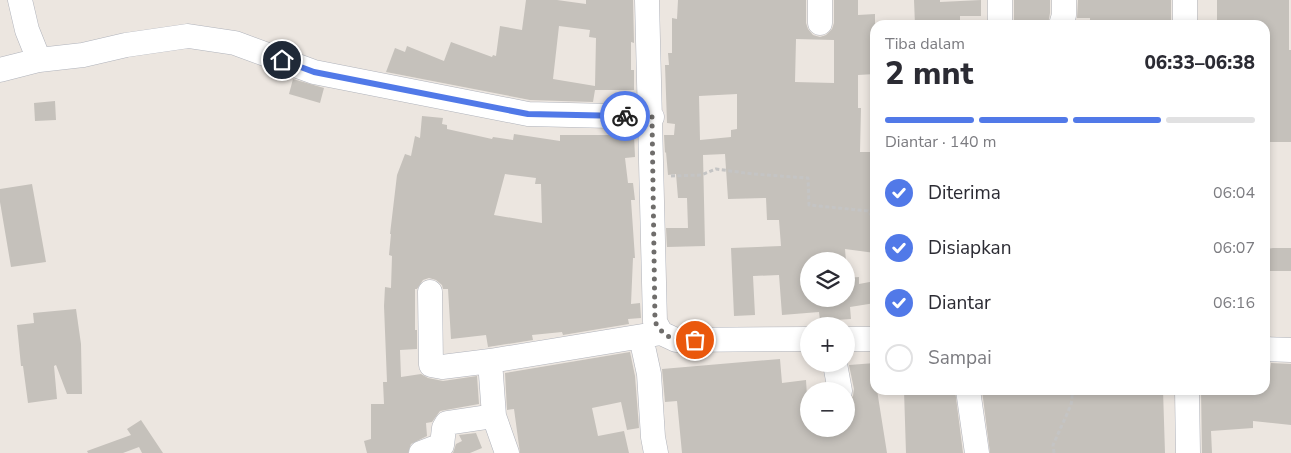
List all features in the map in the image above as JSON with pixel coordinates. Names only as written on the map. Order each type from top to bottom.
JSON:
[{"type":"street","points":[[20,0],[27,30],[39,60]]},
{"type":"street","points":[[647,0],[652,117],[655,322],[651,335],[650,374],[653,437],[656,453]]},
{"type":"street","points":[[1000,0],[1000,20]]},
{"type":"street","points":[[1062,20],[1064,0]]},
{"type":"street","points":[[1185,0],[1185,20]]},
{"type":"street","points":[[0,70],[39,60],[83,55],[126,45],[188,36],[235,43],[314,72],[528,114],[652,117]]},
{"type":"street","points":[[430,292],[431,365],[442,367],[490,362],[651,335],[676,340],[800,339]]},
{"type":"street","points":[[855,339],[870,339]]},
{"type":"street","points":[[1270,349],[1291,350]]},
{"type":"street","points":[[490,362],[494,416],[507,453]]},
{"type":"street","points":[[969,395],[977,453]]},
{"type":"street","points":[[1187,395],[1188,453]]},
{"type":"street","points":[[421,453],[442,445],[444,428],[447,423],[494,416]]},
{"type":"path","points":[[653,177],[701,175],[716,169],[808,178],[809,205],[868,211],[870,213]]},
{"type":"path","points":[[1054,453],[1053,445],[1071,405],[1072,395]]},
{"type":"building","points":[[526,0],[557,0],[586,4],[586,0],[633,0],[634,43],[631,42],[631,70],[634,70],[634,90],[595,90],[593,102],[530,100],[386,72],[395,48],[405,52],[407,46],[444,61],[451,42],[492,57],[493,55],[496,56],[500,26],[522,30]],"holes":[[[559,26],[590,30],[589,37],[596,38],[595,86],[553,79]]]},
{"type":"building","points":[[678,0],[806,0],[806,23],[808,29],[813,35],[820,37],[826,35],[832,29],[834,23],[834,0],[858,0],[858,15],[875,14],[875,20],[870,20],[870,74],[858,75],[858,108],[861,108],[860,152],[870,152],[870,252],[845,249],[845,252],[800,252],[800,307],[850,307],[851,317],[820,317],[819,312],[782,315],[779,275],[753,276],[755,315],[734,316],[731,248],[781,246],[779,220],[767,220],[766,198],[728,199],[725,154],[703,155],[705,246],[667,247],[666,228],[688,228],[687,198],[678,198],[676,174],[668,175],[665,153],[664,135],[674,135],[675,124],[667,123],[665,65],[669,65],[668,53],[672,53],[672,18],[677,19]],"holes":[[[796,39],[834,40],[834,83],[795,82]],[[737,94],[737,129],[731,130],[731,137],[700,140],[699,96]]]},
{"type":"building","points":[[914,0],[940,0],[940,2],[981,0],[981,16],[960,16],[960,20],[915,20]]},
{"type":"building","points":[[1014,0],[1050,0],[1049,20],[1014,20]]},
{"type":"building","points":[[1078,0],[1171,0],[1171,20],[1090,20],[1090,18],[1077,18]]},
{"type":"building","points":[[1217,0],[1289,0],[1291,142],[1270,142],[1270,20],[1217,20]]},
{"type":"building","points":[[293,79],[324,88],[320,103],[289,94]]},
{"type":"building","points":[[55,101],[56,120],[35,121],[34,103]]},
{"type":"building","points":[[422,116],[443,118],[442,124],[447,125],[447,129],[492,139],[493,137],[513,140],[514,134],[560,141],[560,135],[634,135],[635,157],[625,158],[628,183],[633,183],[635,200],[631,200],[635,258],[633,258],[631,304],[640,303],[641,318],[628,319],[629,324],[563,335],[562,332],[532,335],[533,340],[488,347],[486,335],[451,339],[448,289],[443,289],[442,285],[436,280],[429,278],[423,280],[415,289],[417,349],[400,350],[401,377],[421,374],[428,378],[443,381],[477,376],[479,404],[440,411],[432,422],[426,423],[427,436],[411,444],[408,453],[367,453],[364,441],[371,439],[371,404],[384,404],[383,382],[387,382],[384,306],[385,287],[391,288],[392,256],[389,255],[390,234],[397,175],[405,154],[411,156],[415,136],[420,138]],"holes":[[[505,174],[536,178],[535,184],[541,184],[542,223],[494,215]]]},
{"type":"building","points":[[32,184],[46,262],[11,267],[0,202],[0,189]]},
{"type":"building","points":[[1270,248],[1291,248],[1291,271],[1270,271]]},
{"type":"building","points":[[855,277],[859,277],[859,284],[870,282],[870,304],[855,306]]},
{"type":"building","points":[[76,309],[81,344],[82,394],[67,394],[56,365],[54,366],[57,399],[28,403],[23,366],[21,366],[17,325],[34,323],[33,313]]},
{"type":"building","points":[[630,352],[635,376],[639,428],[627,430],[621,402],[592,408],[598,436],[624,431],[629,453],[520,453],[514,409],[507,410],[505,373]]},
{"type":"building","points":[[780,359],[782,383],[806,380],[806,382],[800,382],[800,437],[855,437],[855,382],[853,382],[850,372],[855,372],[855,365],[870,363],[870,395],[878,395],[887,453],[682,453],[677,401],[665,402],[662,369]]},
{"type":"building","points":[[1271,363],[1291,364],[1291,425],[1253,421],[1253,428],[1211,431],[1212,453],[1202,453],[1201,395],[1270,395]]},
{"type":"building","points":[[904,395],[956,395],[963,453],[906,453]]},
{"type":"building","points":[[983,395],[1163,395],[1165,453],[990,453]]},
{"type":"building","points":[[141,420],[163,453],[142,453],[139,447],[123,453],[88,453],[87,451],[131,435],[127,429]]},
{"type":"building","points":[[476,433],[482,448],[470,453],[453,453],[456,444],[462,441],[459,435]]},
{"type":"way so far","points":[[625,116],[652,117],[655,322],[661,333],[676,340],[695,340]]},
{"type":"route","points":[[282,60],[314,72],[528,114],[625,116]]}]
